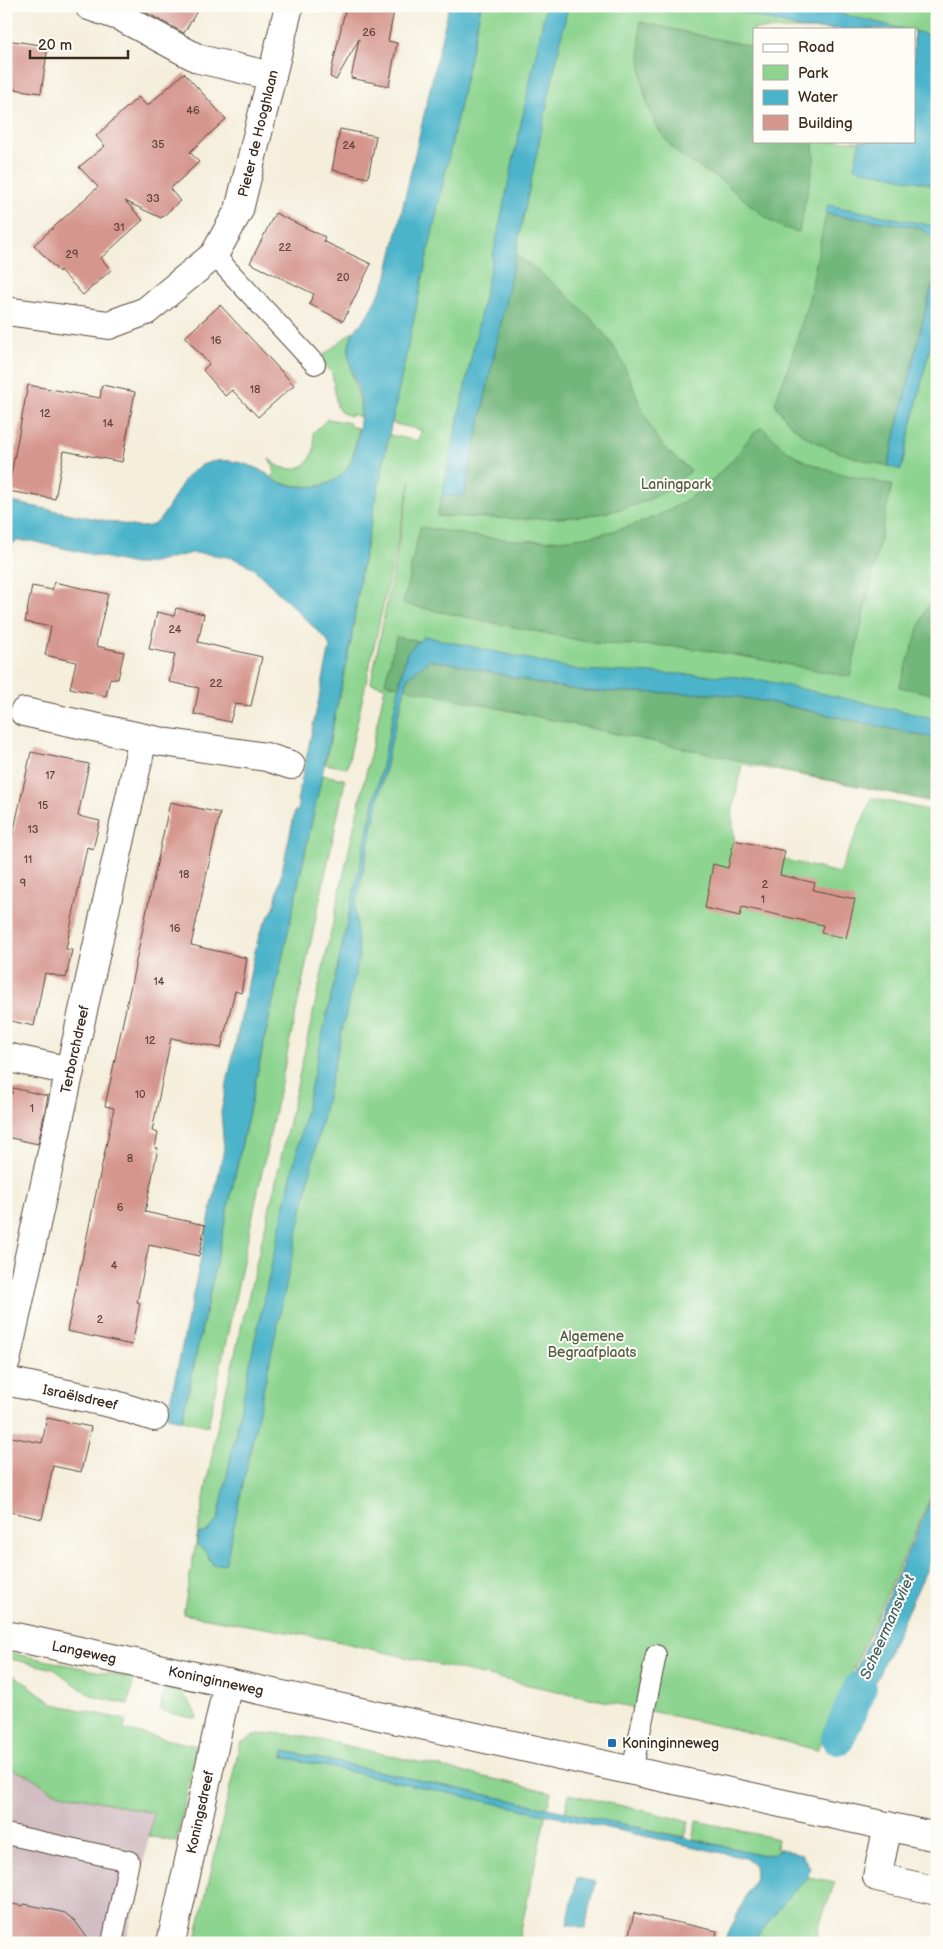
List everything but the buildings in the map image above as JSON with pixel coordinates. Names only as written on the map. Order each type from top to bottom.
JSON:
[{"type":"street","points":[[89,6],[121,17],[199,59],[272,76]]},
{"type":"street","name":"Pieter de Hooghlaan","points":[[6,311],[109,325],[146,312],[214,254],[239,210],[289,6]]},
{"type":"street","points":[[24,712],[143,738],[253,754],[291,765]]},
{"type":"street","name":"Terborchdreef","points":[[6,1361],[143,738]]},
{"type":"street","points":[[6,1057],[70,1071]]},
{"type":"street","name":"Israëlsdreef","points":[[6,1381],[110,1403],[154,1417]]},
{"type":"street","name":"Langeweg","points":[[6,1635],[161,1668]]},
{"type":"street","name":"Koninginneweg","points":[[161,1668],[937,1837]]},
{"type":"street","name":"Koningsdreef","points":[[171,1943],[228,1683]]},
{"type":"street","points":[[888,1826],[877,1877],[937,1890]]},
{"type":"lane","points":[[214,254],[315,364]]},
{"type":"lane","points":[[632,1771],[656,1655]]},
{"type":"lane","points":[[6,1834],[129,1861],[112,1943]]},
{"type":"shaded area","points":[[6,1705],[170,1740],[126,1943],[6,1943]]},
{"type":"green space","name":"Algemene Begraafplaats","points":[[481,6],[937,6],[937,801],[742,764],[732,814],[735,848],[839,873],[872,798],[937,812],[937,1483],[817,1750],[743,1731],[469,1672],[328,1639],[183,1614],[216,1433],[275,1185],[385,687],[371,683],[411,480],[347,768],[325,764],[351,641],[361,571],[389,435],[419,441],[421,430],[391,423]]},
{"type":"green space","points":[[640,22],[753,47],[753,142],[813,142],[814,161],[799,232],[784,228],[769,220],[726,184],[687,160],[672,147],[660,132],[646,98],[642,80]]},
{"type":"green space","points":[[826,214],[917,227],[928,233],[937,243],[937,272],[928,300],[888,466],[839,452],[809,438],[784,417],[775,403],[809,299]]},
{"type":"green space","points":[[515,253],[571,299],[597,325],[624,365],[655,435],[666,449],[691,471],[664,492],[639,503],[612,511],[583,516],[523,519],[437,516],[442,495],[464,497]]},
{"type":"green space","points":[[353,331],[350,363],[359,400],[360,417],[342,413],[337,407],[332,373],[320,358]]},
{"type":"green space","points":[[327,419],[350,423],[349,426],[358,428],[352,459],[346,470],[339,478],[318,486],[295,485],[273,481],[274,468],[269,459],[287,469],[303,466],[309,461],[313,453],[313,433]]},
{"type":"green space","points":[[762,427],[788,451],[812,464],[839,473],[892,485],[850,677],[702,650],[669,646],[592,643],[403,604],[420,527],[482,537],[527,541],[578,538],[628,527],[652,518],[695,494],[724,469],[752,435]]},
{"type":"green space","points":[[935,595],[937,595],[937,695],[899,687],[925,611]]},
{"type":"green space","points":[[396,637],[419,641],[407,652],[399,686],[385,683]]},
{"type":"green space","points":[[429,660],[452,663],[541,684],[584,691],[721,694],[779,704],[937,739],[937,803],[405,688],[408,677]]},
{"type":"green space","points":[[322,775],[344,779],[345,781],[208,1426],[182,1420]]},
{"type":"green space","points":[[6,1652],[134,1679],[128,1704],[99,1698],[87,1693],[54,1669],[6,1658]]},
{"type":"green space","points":[[6,1672],[17,1677],[54,1704],[126,1720],[124,1730],[197,1746],[176,1842],[149,1836],[154,1813],[52,1791],[30,1776],[6,1767]]},
{"type":"green space","points":[[165,1685],[176,1689],[186,1698],[193,1708],[197,1719],[160,1710]]},
{"type":"green space","points":[[273,1733],[295,1735],[335,1743],[551,1792],[547,1808],[285,1751],[283,1757],[546,1813],[518,1943],[195,1943],[240,1743],[254,1736]]},
{"type":"green space","points":[[569,1794],[689,1821],[685,1837],[565,1812]]},
{"type":"green space","points":[[697,1821],[778,1839],[776,1848],[780,1849],[772,1854],[764,1855],[693,1839]]},
{"type":"green space","points":[[808,1877],[835,1882],[820,1922],[815,1943],[752,1943],[777,1908]]},
{"type":"water","points":[[449,6],[481,6],[361,571],[351,641],[182,1420],[167,1417],[224,1149],[221,1112],[255,951],[261,929],[274,908],[295,811],[298,811],[299,804],[297,801],[330,647],[327,640],[252,567],[233,558],[192,553],[144,564],[134,564],[31,541],[17,541],[6,548],[6,501],[144,527],[158,521],[189,474],[205,464],[216,461],[243,463],[262,471],[275,481],[303,487],[320,486],[328,483],[346,470],[354,452],[361,413],[359,390],[349,359],[350,340],[366,317],[386,280]]},
{"type":"water","points":[[546,6],[568,6],[464,497],[442,495]]},
{"type":"water","points":[[721,6],[809,6],[900,28],[798,28]]},
{"type":"water","points":[[916,32],[937,37],[937,186],[854,168],[860,142],[916,142]]},
{"type":"water","points":[[828,205],[934,226],[937,211],[937,243],[928,233],[917,227],[826,214]]},
{"type":"water","points":[[937,272],[937,318],[901,470],[888,466],[928,300]]},
{"type":"water","points":[[424,636],[578,670],[728,676],[762,680],[937,719],[937,739],[779,704],[721,694],[584,691],[541,684],[452,663],[429,660],[408,677],[388,755],[355,908],[359,958],[329,1087],[226,1563],[213,1565],[204,1550],[197,1545],[198,1534],[207,1532],[218,1519],[252,1353],[407,652]]},
{"type":"water","points":[[937,1486],[937,1547],[851,1734],[832,1724]]},
{"type":"water","points":[[284,1751],[764,1855],[772,1854],[780,1849],[801,1854],[810,1867],[807,1880],[793,1891],[752,1943],[724,1943],[755,1877],[754,1865],[745,1858],[283,1757]]},
{"type":"water","points":[[577,1878],[596,1882],[585,1928],[567,1924]]},
{"type":"waterway","name":"Scheermansvliet","points":[[838,1738],[860,1688]]},
{"type":"place","name":"Koninginneweg","points":[[612,1743]]},
{"type":"park label","name":"Laningpark","points":[[676,484]]}]
